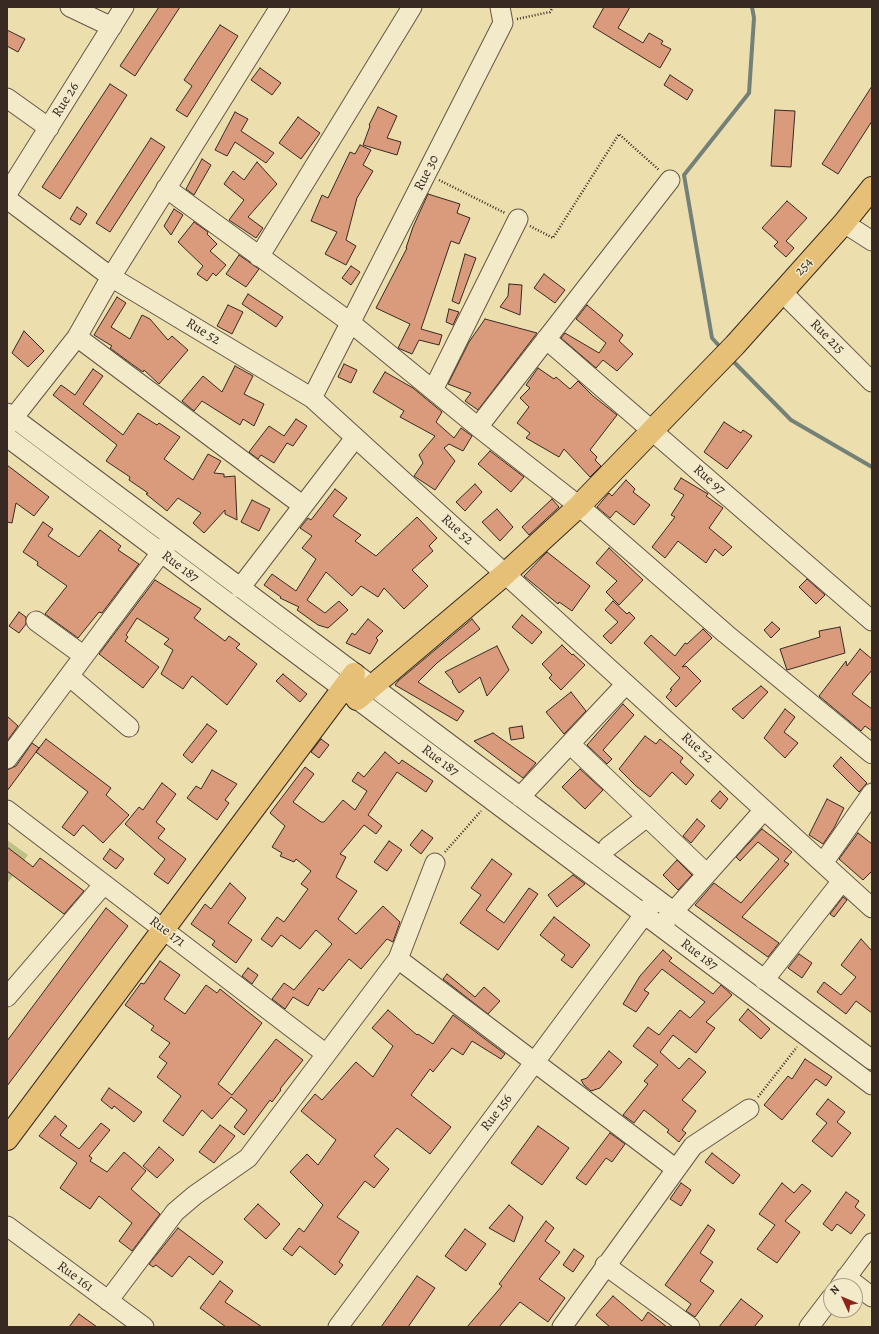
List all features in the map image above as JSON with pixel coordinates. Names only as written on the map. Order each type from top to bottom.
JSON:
[{"type":"main road","name":"254","points":[[158,925],[350,682],[505,574],[580,506],[735,345],[844,223],[872,188]]},
{"type":"main road","points":[[7,1114],[158,925]]},
{"type":"main road","points":[[7,1139],[158,925]]},
{"type":"street","points":[[70,7],[112,27]]},
{"type":"street","name":"Rue 26","points":[[7,194],[124,7]]},
{"type":"street","points":[[9,419],[77,338],[111,277],[280,7]]},
{"type":"street","points":[[259,257],[412,7]]},
{"type":"street","name":"Rue 30","points":[[312,398],[426,174],[502,15]]},
{"type":"street","points":[[7,98],[49,128]]},
{"type":"street","points":[[478,427],[670,180]]},
{"type":"street","points":[[166,188],[351,323],[478,427],[580,506],[726,634],[872,754]]},
{"type":"street","name":"Rue 52","points":[[7,199],[111,277],[312,398],[872,908]]},
{"type":"street","points":[[433,390],[518,219]]},
{"type":"street","points":[[844,223],[872,241]]},
{"type":"street","name":"Rue 215","points":[[782,292],[872,382]]},
{"type":"street","points":[[77,338],[302,505]]},
{"type":"street","name":"Rue 97","points":[[546,339],[872,621]]},
{"type":"street","name":"Rue 187","points":[[9,419],[240,588],[492,800],[872,1085]]},
{"type":"street","name":"Rue 187","points":[[7,437],[161,552],[520,797],[872,1060]]},
{"type":"street","points":[[240,588],[302,505],[356,438]]},
{"type":"street","points":[[7,759],[172,537]]},
{"type":"street","points":[[36,621],[84,656]]},
{"type":"street","points":[[69,676],[129,727]]},
{"type":"street","points":[[520,797],[626,684]]},
{"type":"street","points":[[570,744],[707,874]]},
{"type":"street","points":[[823,863],[872,793]]},
{"type":"street","name":"Rue 171","points":[[7,810],[326,1054]]},
{"type":"street","points":[[660,927],[764,810]]},
{"type":"street","points":[[608,848],[647,817]]},
{"type":"street","points":[[108,1300],[175,1212],[195,1195],[248,1158],[398,959],[435,863]]},
{"type":"street","points":[[764,980],[842,881]]},
{"type":"street","points":[[7,997],[104,884]]},
{"type":"street","name":"Rue 156","points":[[338,1327],[656,898]]},
{"type":"street","points":[[398,959],[676,1169]]},
{"type":"street","points":[[562,1327],[605,1265],[693,1146],[749,1109]]},
{"type":"street","name":"Rue 161","points":[[7,1226],[144,1327]]},
{"type":"street","points":[[846,1278],[872,1243]]},
{"type":"street","points":[[605,1265],[690,1327]]},
{"type":"street","points":[[863,1292],[872,1297]]},
{"type":"street","points":[[809,1327],[823,1309]]},
{"type":"path","points":[[502,15],[550,12],[553,7]]},
{"type":"path","points":[[426,174],[518,219],[553,238],[618,134],[670,180]]},
{"type":"path","points":[[435,863],[492,800]]},
{"type":"path","points":[[749,1109],[806,1036]]},
{"type":"green space","points":[[7,840],[28,855],[7,884]]},
{"type":"building","points":[[159,7],[180,7],[135,76],[120,66]]},
{"type":"building","points":[[604,7],[630,7],[618,28],[643,43],[649,33],[663,41],[661,44],[671,49],[660,68],[593,27]]},
{"type":"building","points":[[220,25],[238,36],[187,117],[176,110],[192,86],[184,80]]},
{"type":"building","points":[[7,30],[25,39],[18,52],[7,46]]},
{"type":"building","points":[[260,68],[281,83],[272,95],[251,80]]},
{"type":"building","points":[[670,75],[693,90],[687,100],[664,85]]},
{"type":"building","points":[[110,84],[127,95],[60,199],[42,187]]},
{"type":"building","points":[[872,86],[872,121],[838,174],[822,164]]},
{"type":"building","points":[[378,107],[397,116],[387,138],[401,142],[397,155],[363,145],[370,126],[369,125]]},
{"type":"building","points":[[775,110],[795,111],[791,167],[771,166]]},
{"type":"building","points":[[235,112],[248,119],[241,131],[274,153],[266,163],[235,142],[227,156],[215,150]]},
{"type":"building","points":[[298,117],[320,133],[301,159],[279,143]]},
{"type":"building","points":[[151,138],[165,147],[110,232],[96,223]]},
{"type":"building","points":[[360,145],[371,150],[363,165],[373,171],[357,198],[346,240],[356,246],[346,265],[325,254],[337,232],[311,221],[322,195],[328,198],[350,152],[355,154]]},
{"type":"building","points":[[202,159],[211,165],[194,195],[186,189]]},
{"type":"building","points":[[257,162],[277,184],[248,217],[263,228],[256,238],[229,220],[244,200],[224,184],[233,171],[244,180]]},
{"type":"building","points":[[428,194],[460,204],[457,213],[470,218],[459,244],[451,241],[421,329],[442,335],[439,345],[419,340],[412,354],[398,348],[410,324],[376,308],[407,248],[413,227]]},
{"type":"building","points":[[787,201],[807,218],[786,241],[794,248],[786,257],[774,246],[778,242],[762,228]]},
{"type":"building","points":[[77,207],[87,214],[80,225],[70,219]]},
{"type":"building","points":[[174,209],[183,215],[171,235],[164,226]]},
{"type":"building","points":[[194,222],[208,232],[207,234],[217,244],[210,251],[226,265],[216,276],[213,273],[207,281],[197,274],[203,266],[178,242]]},
{"type":"building","points":[[465,254],[476,258],[459,304],[452,301]]},
{"type":"building","points":[[239,255],[259,269],[246,287],[226,274]]},
{"type":"building","points":[[351,266],[360,272],[351,285],[342,278]]},
{"type":"building","points":[[544,274],[565,290],[555,303],[534,288]]},
{"type":"building","points":[[509,284],[522,285],[520,315],[500,307],[508,296]]},
{"type":"building","points":[[248,294],[283,317],[276,327],[242,304]]},
{"type":"building","points":[[117,297],[126,303],[111,327],[130,339],[142,315],[150,319],[168,340],[172,336],[188,350],[159,384],[144,370],[143,372],[110,348],[112,346],[94,335]]},
{"type":"building","points":[[228,305],[243,312],[232,334],[217,326]]},
{"type":"building","points":[[587,305],[623,335],[619,341],[633,354],[617,371],[603,360],[596,368],[561,338],[565,333],[599,353],[606,343],[576,319]]},
{"type":"building","points":[[449,309],[459,312],[453,325],[446,322]]},
{"type":"building","points":[[485,319],[537,333],[478,410],[465,401],[471,393],[448,384],[469,342]]},
{"type":"building","points":[[24,331],[44,351],[28,367],[12,353]]},
{"type":"building","points":[[344,364],[357,370],[351,383],[338,377]]},
{"type":"building","points":[[235,366],[253,376],[244,394],[264,404],[254,426],[243,419],[240,425],[202,401],[194,411],[182,401],[203,376],[222,392]]},
{"type":"building","points":[[538,368],[554,379],[556,377],[570,389],[578,381],[593,396],[617,415],[590,450],[597,457],[595,460],[601,466],[590,477],[564,449],[559,457],[526,438],[530,433],[517,423],[529,407],[520,398],[530,388],[526,385]]},
{"type":"building","points":[[93,369],[103,376],[83,404],[123,435],[138,413],[157,425],[159,423],[180,437],[164,459],[193,480],[208,454],[221,461],[214,473],[224,474],[224,477],[235,476],[237,520],[225,514],[225,510],[204,533],[193,523],[201,513],[178,498],[167,511],[146,494],[148,493],[129,480],[130,477],[106,461],[117,445],[53,395],[61,385],[75,395]]},
{"type":"building","points":[[385,372],[413,388],[442,412],[436,422],[454,438],[461,428],[472,436],[463,451],[449,444],[444,448],[455,461],[435,490],[414,476],[423,463],[419,455],[435,436],[400,417],[404,411],[373,392]]},
{"type":"building","points":[[296,419],[307,426],[293,446],[287,443],[274,463],[261,455],[258,459],[249,452],[269,426],[284,436]]},
{"type":"building","points":[[724,422],[741,433],[743,430],[752,436],[727,469],[704,452]]},
{"type":"building","points":[[490,451],[524,477],[511,492],[478,464]]},
{"type":"building","points":[[7,465],[49,497],[34,516],[16,503],[12,523],[7,522]]},
{"type":"building","points":[[681,478],[708,494],[706,496],[723,508],[709,528],[732,547],[723,556],[715,549],[706,563],[678,541],[665,558],[652,547],[675,517],[671,515],[684,495],[674,489]]},
{"type":"building","points":[[626,480],[635,489],[633,492],[650,505],[634,525],[616,511],[610,518],[597,507],[609,493],[612,496]]},
{"type":"building","points":[[475,484],[482,492],[465,511],[456,502]]},
{"type":"building","points":[[335,489],[347,498],[333,516],[361,535],[355,541],[376,556],[417,517],[437,538],[429,546],[433,551],[412,570],[428,586],[404,609],[384,588],[378,597],[361,586],[352,596],[326,572],[307,600],[325,613],[339,601],[348,610],[328,628],[318,625],[297,610],[299,607],[280,598],[281,597],[264,585],[272,574],[296,591],[316,559],[302,548],[312,536],[300,528],[308,518],[311,520]]},
{"type":"building","points":[[552,499],[559,507],[529,535],[522,527]]},
{"type":"building","points":[[252,500],[270,509],[259,531],[241,522]]},
{"type":"building","points":[[497,509],[513,527],[500,541],[482,522]]},
{"type":"building","points":[[43,522],[53,529],[48,536],[79,557],[100,530],[121,546],[118,550],[139,564],[102,613],[99,612],[78,638],[45,614],[67,586],[37,565],[38,562],[23,552]]},
{"type":"building","points":[[609,548],[643,580],[619,605],[606,592],[617,581],[596,563]]},
{"type":"building","points":[[547,552],[590,586],[572,611],[559,602],[558,604],[524,576]]},
{"type":"building","points":[[807,579],[825,595],[816,604],[799,587]]},
{"type":"building","points":[[155,580],[201,609],[194,618],[225,641],[229,636],[240,644],[236,648],[257,664],[227,705],[192,676],[183,689],[161,674],[173,650],[164,644],[169,639],[137,618],[126,635],[128,637],[125,641],[159,667],[143,688],[99,654]]},
{"type":"building","points":[[613,601],[627,614],[629,612],[635,618],[611,644],[603,636],[618,622],[605,610]]},
{"type":"building","points":[[19,612],[26,617],[26,624],[19,633],[9,626]]},
{"type":"building","points":[[522,615],[542,632],[532,644],[512,627]]},
{"type":"building","points":[[368,619],[383,631],[376,638],[378,640],[370,654],[346,643],[352,633],[355,635]]},
{"type":"building","points":[[472,619],[480,629],[437,663],[418,682],[464,711],[457,721],[395,685]]},
{"type":"building","points":[[772,622],[780,629],[771,638],[764,630]]},
{"type":"building","points":[[840,627],[845,653],[787,670],[780,649],[820,637],[819,631]]},
{"type":"building","points":[[703,629],[712,638],[682,667],[686,666],[701,681],[676,707],[666,697],[672,690],[670,689],[680,678],[644,643],[651,635],[675,656],[685,643],[687,644]]},
{"type":"building","points":[[562,645],[585,665],[561,690],[549,678],[552,675],[542,664]]},
{"type":"building","points":[[497,646],[509,670],[487,696],[480,677],[459,693],[452,682],[453,681],[445,672]]},
{"type":"building","points":[[860,649],[872,659],[872,670],[852,694],[872,709],[872,731],[865,726],[861,731],[819,696],[846,661],[847,666]]},
{"type":"building","points":[[283,674],[307,694],[300,702],[276,681]]},
{"type":"building","points":[[761,686],[768,692],[743,719],[732,709]]},
{"type":"building","points":[[571,692],[586,711],[564,734],[546,712]]},
{"type":"building","points":[[623,704],[634,715],[603,750],[612,759],[607,764],[587,745]]},
{"type":"building","points":[[785,709],[795,717],[784,732],[798,743],[785,758],[764,738]]},
{"type":"building","points":[[7,716],[18,726],[7,741]]},
{"type":"building","points":[[207,724],[217,731],[192,763],[183,755]]},
{"type":"building","points":[[522,726],[524,738],[511,740],[509,728]]},
{"type":"building","points":[[493,733],[536,763],[523,778],[474,741]]},
{"type":"building","points":[[645,736],[656,744],[660,739],[683,758],[680,762],[694,775],[686,785],[672,772],[650,797],[636,786],[619,769]]},
{"type":"building","points":[[46,739],[111,788],[106,795],[129,815],[103,843],[83,825],[74,836],[62,827],[88,792],[36,752]]},
{"type":"building","points":[[321,739],[329,745],[319,758],[311,752]]},
{"type":"building","points":[[32,743],[39,748],[7,791],[7,770],[16,766]]},
{"type":"building","points":[[385,752],[399,764],[402,760],[433,781],[426,792],[397,772],[368,815],[382,826],[376,834],[364,825],[340,854],[346,857],[336,877],[357,891],[338,919],[356,934],[383,906],[400,922],[393,942],[387,939],[361,969],[349,959],[323,991],[319,988],[308,1006],[293,997],[285,1009],[272,999],[284,983],[294,990],[332,944],[316,930],[300,949],[281,935],[272,947],[261,939],[277,917],[284,922],[308,889],[301,884],[311,871],[296,859],[294,862],[280,856],[282,853],[272,847],[285,826],[270,813],[305,767],[314,774],[293,802],[321,822],[324,822],[343,800],[355,810],[367,791],[352,781],[358,772],[364,777]]},
{"type":"building","points":[[841,757],[867,783],[859,792],[833,766]]},
{"type":"building","points":[[580,769],[603,790],[585,809],[562,787]]},
{"type":"building","points":[[212,770],[237,784],[225,800],[229,803],[217,820],[187,798],[196,786],[201,789]]},
{"type":"building","points":[[162,783],[176,794],[156,822],[165,829],[158,838],[186,859],[168,884],[154,874],[165,859],[125,824],[139,807],[143,810]]},
{"type":"building","points":[[720,791],[728,799],[720,809],[711,801]]},
{"type":"building","points":[[827,799],[844,808],[834,828],[823,844],[809,835]]},
{"type":"building","points":[[697,819],[705,826],[691,843],[683,836]]},
{"type":"building","points":[[762,829],[792,852],[784,861],[789,864],[742,917],[779,943],[768,957],[695,905],[714,883],[741,903],[779,859],[758,842],[740,861],[736,857]]},
{"type":"building","points":[[422,830],[433,838],[421,854],[410,845]]},
{"type":"building","points":[[858,833],[872,844],[872,871],[863,880],[839,859]]},
{"type":"building","points":[[389,841],[402,850],[387,871],[374,862]]},
{"type":"building","points":[[7,847],[33,867],[40,858],[84,891],[64,914],[7,871]]},
{"type":"building","points":[[110,849],[124,859],[116,869],[103,859]]},
{"type":"building","points":[[492,859],[512,874],[486,910],[504,923],[529,888],[538,894],[498,950],[460,923],[481,895],[471,888]]},
{"type":"building","points":[[677,860],[692,875],[678,890],[663,875]]},
{"type":"building","points":[[573,875],[585,884],[557,907],[548,895]]},
{"type":"building","points":[[230,883],[246,898],[228,923],[252,940],[236,963],[212,945],[215,941],[191,924],[205,904],[211,909]]},
{"type":"building","points":[[843,897],[847,900],[834,917],[830,914]]},
{"type":"building","points":[[106,908],[128,926],[7,1086],[7,1041]]},
{"type":"building","points":[[554,917],[590,945],[572,968],[561,960],[565,955],[540,935]]},
{"type":"building","points":[[861,939],[872,951],[872,1013],[856,1001],[846,1014],[817,992],[824,982],[841,995],[856,977],[841,965]]},
{"type":"building","points":[[663,950],[672,958],[669,961],[713,994],[721,985],[732,995],[706,1022],[715,1028],[696,1053],[673,1035],[660,1052],[679,1069],[689,1058],[706,1072],[682,1100],[696,1111],[682,1130],[686,1133],[679,1142],[667,1132],[669,1130],[644,1110],[634,1123],[623,1115],[648,1084],[644,1081],[658,1065],[633,1046],[648,1027],[659,1035],[680,1010],[690,1018],[705,1002],[662,969],[644,990],[649,993],[636,1012],[623,1004],[640,976]]},
{"type":"building","points":[[799,954],[812,963],[802,978],[788,968]]},
{"type":"building","points":[[160,961],[180,975],[164,999],[185,1014],[206,985],[217,993],[220,989],[262,1023],[218,1084],[232,1095],[276,1039],[303,1060],[280,1089],[281,1090],[272,1102],[270,1100],[244,1135],[234,1127],[247,1110],[231,1097],[212,1119],[202,1110],[183,1136],[163,1121],[181,1096],[157,1077],[167,1063],[159,1057],[170,1043],[151,1030],[154,1026],[125,1005],[141,983],[144,984]]},
{"type":"building","points":[[248,968],[258,975],[252,984],[242,976]]},
{"type":"building","points":[[447,974],[475,997],[484,987],[500,1001],[488,1014],[443,979]]},
{"type":"building","points":[[748,1009],[770,1029],[761,1039],[739,1020]]},
{"type":"building","points":[[388,1010],[417,1035],[418,1034],[433,1044],[453,1015],[505,1054],[501,1059],[472,1041],[463,1055],[452,1048],[433,1072],[430,1069],[411,1095],[451,1127],[430,1154],[397,1128],[374,1156],[389,1169],[374,1188],[365,1181],[337,1217],[359,1232],[339,1262],[343,1265],[335,1275],[300,1246],[292,1256],[283,1249],[299,1228],[304,1232],[323,1205],[290,1172],[307,1154],[318,1165],[336,1140],[301,1111],[315,1094],[322,1100],[356,1062],[373,1077],[393,1046],[372,1028]]},
{"type":"building","points":[[609,1051],[622,1062],[600,1088],[591,1091],[581,1080],[587,1078]]},
{"type":"building","points":[[805,1059],[832,1077],[826,1086],[816,1079],[782,1120],[764,1105],[788,1076],[792,1079]]},
{"type":"building","points":[[109,1088],[142,1112],[134,1122],[114,1106],[112,1109],[101,1100]]},
{"type":"building","points":[[828,1099],[845,1112],[837,1122],[851,1133],[832,1157],[812,1141],[827,1123],[816,1114]]},
{"type":"building","points":[[55,1116],[67,1126],[60,1135],[79,1149],[101,1123],[110,1130],[89,1156],[92,1158],[90,1161],[107,1172],[124,1152],[146,1171],[131,1189],[160,1214],[132,1251],[119,1241],[132,1223],[99,1196],[90,1209],[60,1188],[77,1163],[39,1136]]},
{"type":"building","points":[[220,1125],[235,1136],[214,1163],[199,1152]]},
{"type":"building","points":[[538,1126],[569,1148],[542,1185],[511,1163]]},
{"type":"building","points":[[610,1133],[625,1144],[612,1162],[606,1158],[586,1185],[576,1178]]},
{"type":"building","points":[[159,1147],[174,1160],[157,1178],[143,1166]]},
{"type":"building","points":[[712,1153],[740,1175],[733,1184],[705,1162]]},
{"type":"building","points":[[681,1183],[691,1190],[681,1206],[670,1199]]},
{"type":"building","points":[[782,1183],[794,1193],[802,1184],[811,1191],[785,1221],[800,1232],[777,1263],[757,1249],[775,1225],[759,1214]]},
{"type":"building","points":[[846,1192],[859,1201],[855,1207],[865,1215],[851,1234],[837,1224],[832,1231],[823,1224]]},
{"type":"building","points":[[258,1204],[280,1224],[266,1239],[244,1219]]},
{"type":"building","points":[[509,1205],[523,1217],[514,1242],[489,1228]]},
{"type":"building","points":[[546,1221],[554,1228],[545,1241],[560,1252],[539,1279],[565,1298],[548,1322],[520,1302],[499,1327],[467,1327],[502,1286],[499,1284]]},
{"type":"building","points":[[708,1225],[715,1230],[700,1253],[713,1262],[700,1281],[714,1291],[695,1317],[686,1311],[691,1304],[665,1285]]},
{"type":"building","points":[[178,1228],[223,1262],[213,1275],[189,1256],[172,1277],[156,1265],[153,1267],[149,1264]]},
{"type":"building","points":[[465,1229],[486,1244],[466,1271],[445,1256]]},
{"type":"building","points":[[574,1249],[584,1256],[573,1272],[563,1265]]},
{"type":"building","points":[[417,1276],[435,1288],[408,1327],[381,1327]]},
{"type":"building","points":[[220,1281],[233,1291],[225,1302],[262,1327],[226,1327],[200,1308]]},
{"type":"building","points":[[613,1296],[642,1321],[648,1312],[667,1327],[610,1327],[596,1315]]},
{"type":"building","points":[[741,1299],[763,1316],[754,1327],[719,1327]]},
{"type":"building","points":[[79,1314],[97,1327],[69,1327]]},
{"type":"waterway","points":[[722,349],[712,338],[684,175],[749,93],[754,18],[752,7]]},
{"type":"waterway","points":[[731,359],[791,420],[872,467]]}]
